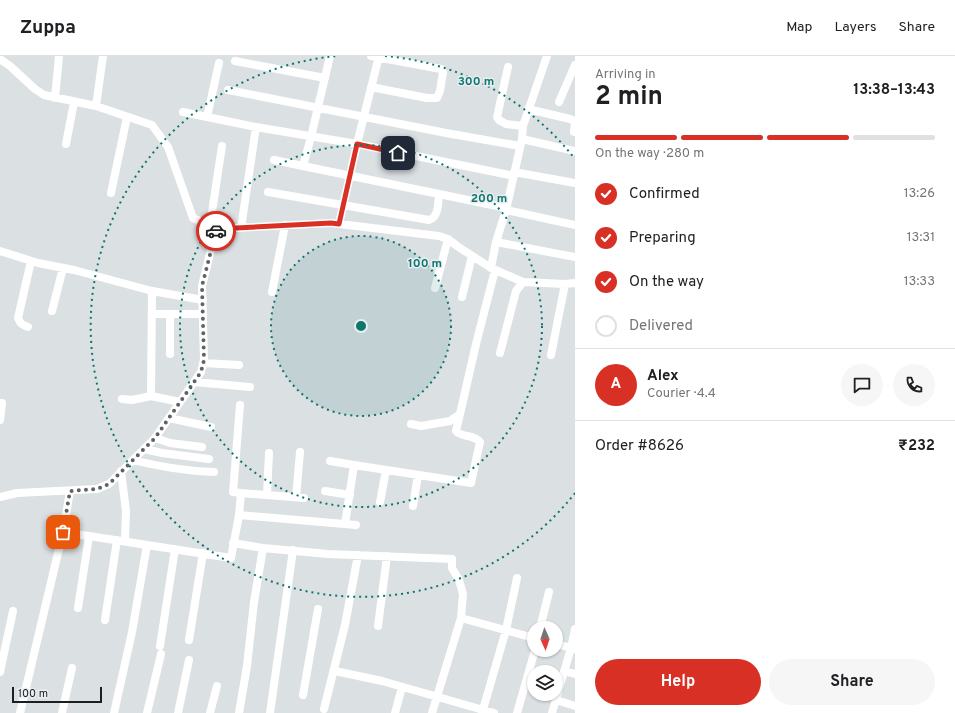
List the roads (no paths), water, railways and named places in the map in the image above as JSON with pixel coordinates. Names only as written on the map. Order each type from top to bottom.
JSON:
[{"type":"street","points":[[55,98],[59,56]]},
{"type":"street","points":[[96,106],[102,56]]},
{"type":"street","points":[[303,166],[312,137],[330,56]]},
{"type":"street","points":[[339,224],[371,87],[376,56],[441,69],[443,72],[440,91],[437,98],[427,98],[371,87]]},
{"type":"street","points":[[330,461],[471,482],[480,442],[478,439],[459,434],[456,431],[493,269],[496,242],[506,209],[514,174],[523,126],[547,56]]},
{"type":"street","points":[[0,59],[44,95],[96,106],[152,126],[168,147],[193,218],[213,227],[241,228],[339,224],[439,236],[448,239],[493,269],[523,282],[575,283]]},
{"type":"street","points":[[235,61],[325,78]]},
{"type":"street","points":[[207,117],[219,63]]},
{"type":"street","points":[[559,102],[575,66]]},
{"type":"street","points":[[508,67],[498,117],[499,120],[506,124],[523,126]]},
{"type":"street","points":[[228,90],[446,133],[521,142],[575,151]]},
{"type":"street","points":[[66,144],[74,102]]},
{"type":"street","points":[[528,109],[575,121],[574,132]]},
{"type":"street","points":[[183,112],[256,127],[357,144],[514,174],[575,183]]},
{"type":"street","points":[[111,193],[127,117]]},
{"type":"street","points":[[241,228],[256,127]]},
{"type":"street","points":[[0,497],[17,493],[97,489],[109,484],[155,438],[201,372],[203,363],[202,286],[213,227],[222,146]]},
{"type":"street","points":[[274,160],[575,225]]},
{"type":"street","points":[[268,192],[429,220],[433,219],[436,214],[440,195]]},
{"type":"street","points":[[272,292],[285,226]]},
{"type":"street","points":[[435,288],[448,239]]},
{"type":"street","points":[[496,242],[575,257]]},
{"type":"street","points":[[0,251],[31,261],[152,291],[203,300]]},
{"type":"street","points":[[462,297],[472,256]]},
{"type":"street","points":[[28,327],[24,326],[18,318],[31,261]]},
{"type":"street","points":[[52,311],[63,268]]},
{"type":"street","points":[[500,353],[516,291],[523,282]]},
{"type":"street","points":[[551,355],[565,284]]},
{"type":"street","points":[[151,396],[152,291]]},
{"type":"street","points":[[152,314],[203,314]]},
{"type":"street","points":[[170,314],[170,354]]},
{"type":"street","points":[[203,363],[240,365]]},
{"type":"street","points":[[194,382],[250,387]]},
{"type":"street","points":[[122,399],[132,400],[151,396],[180,402]]},
{"type":"street","points":[[0,419],[2,403]]},
{"type":"street","points":[[240,405],[233,492],[300,498],[300,452]]},
{"type":"street","points":[[411,424],[421,426],[450,421],[460,414]]},
{"type":"street","points":[[169,418],[211,427]]},
{"type":"street","points":[[155,438],[170,443],[202,446]]},
{"type":"street","points":[[144,449],[162,454],[209,459]]},
{"type":"street","points":[[266,495],[270,453]]},
{"type":"street","points":[[133,460],[189,471],[214,472]]},
{"type":"street","points":[[345,524],[354,465]]},
{"type":"street","points":[[380,502],[386,470]]},
{"type":"street","points":[[105,620],[126,511],[121,471]]},
{"type":"street","points":[[413,506],[418,475]]},
{"type":"street","points":[[20,713],[63,532],[70,491]]},
{"type":"street","points":[[325,491],[350,495]]},
{"type":"street","points":[[63,532],[231,558],[239,514],[241,493]]},
{"type":"street","points":[[239,514],[356,525]]},
{"type":"street","points":[[78,608],[89,536]]},
{"type":"street","points":[[234,543],[263,548],[358,555],[452,559],[452,568],[459,580],[463,594],[461,618],[432,713]]},
{"type":"street","points":[[114,713],[132,632],[147,545]]},
{"type":"street","points":[[239,713],[263,548]]},
{"type":"street","points":[[147,713],[160,650],[176,549]]},
{"type":"street","points":[[270,713],[293,550]]},
{"type":"street","points":[[189,640],[203,553]]},
{"type":"street","points":[[324,708],[335,670],[345,625],[358,555]]},
{"type":"street","points":[[378,626],[387,556]]},
{"type":"street","points":[[483,711],[506,630],[517,578]]},
{"type":"street","points":[[542,621],[549,592]]},
{"type":"street","points":[[304,695],[318,609]]},
{"type":"street","points":[[0,672],[14,611]]},
{"type":"street","points":[[461,618],[527,636]]},
{"type":"street","points":[[563,675],[573,649],[575,629]]},
{"type":"street","points":[[563,646],[573,649]]},
{"type":"street","points":[[517,713],[533,657]]},
{"type":"street","points":[[178,713],[189,660]]},
{"type":"street","points":[[62,713],[72,668]]},
{"type":"street","points":[[335,670],[494,713]]},
{"type":"street","points":[[564,671],[575,674]]},
{"type":"street","points":[[210,713],[217,686]]},
{"type":"street","points":[[395,713],[402,687]]},
{"type":"street","points":[[552,713],[556,701]]},
{"type":"street","points":[[559,701],[575,706]]}]
